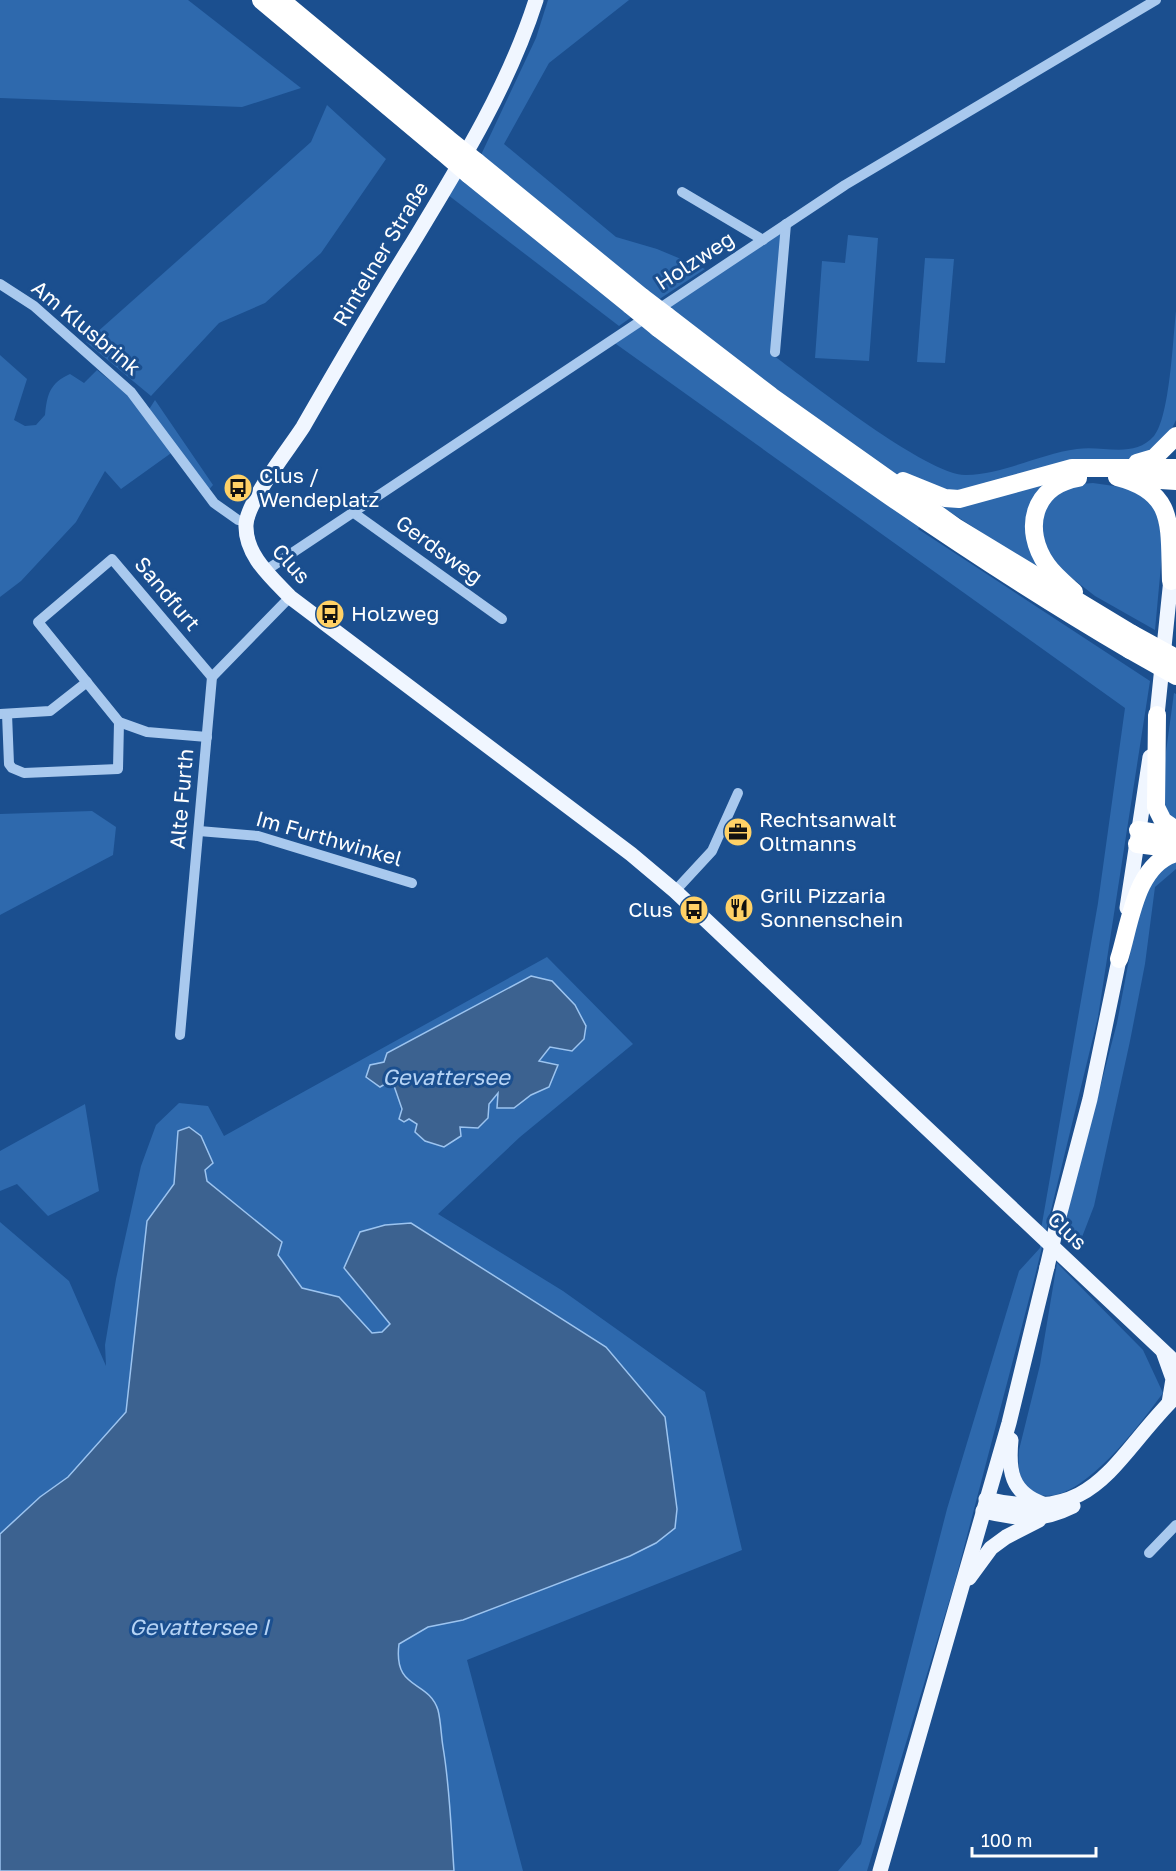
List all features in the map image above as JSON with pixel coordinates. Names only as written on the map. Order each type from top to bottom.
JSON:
[{"type":"highway","points":[[261,0],[662,322],[875,488],[1045,600],[1131,642],[1176,658]]},
{"type":"highway","points":[[281,0],[443,144]]},
{"type":"highway","points":[[662,322],[986,546],[1101,614]]},
{"type":"highway","points":[[1117,472],[1154,458],[1176,436]]},
{"type":"highway","points":[[871,468],[934,494],[959,499],[1062,471],[1117,472],[1176,481]]},
{"type":"highway","points":[[1176,468],[1080,477],[1055,486],[1044,495],[1036,512],[1033,531],[1048,565],[1131,642],[1176,676]]},
{"type":"highway","points":[[1117,472],[1151,488],[1167,507],[1171,581]]},
{"type":"highway","points":[[1157,715],[1156,807],[1163,821],[1176,830]]},
{"type":"highway","points":[[1138,837],[1176,837]]},
{"type":"highway","points":[[1138,837],[1176,849]]},
{"type":"highway","points":[[1119,959],[1143,880],[1157,864],[1176,853]]},
{"type":"main road","name":"Rintelner Straße","points":[[246,522],[259,495],[300,431],[497,98],[536,0]]},
{"type":"main road","name":"Clus","points":[[246,522],[247,538],[265,571],[290,597],[631,854],[675,891],[1176,1363]]},
{"type":"main road","points":[[880,1871],[1009,1423],[1090,1099],[1119,959],[1157,715],[1176,537]]},
{"type":"main road","points":[[1009,1423],[1012,1436],[1009,1462],[1012,1479],[1021,1493],[1052,1516],[1088,1497],[1174,1404],[1173,1379],[1164,1352]]},
{"type":"main road","points":[[985,1505],[1009,1517],[1045,1512]]},
{"type":"main road","points":[[963,1586],[991,1548],[1045,1512]]},
{"type":"street","name":"Holzweg","points":[[265,571],[786,224],[936,129],[1156,0]]},
{"type":"street","points":[[682,192],[763,240]]},
{"type":"street","points":[[775,352],[786,224]]},
{"type":"street","name":"Am Klusbrink","points":[[0,284],[34,306],[144,405],[210,498],[238,520],[246,522]]},
{"type":"street","name":"Gerdsweg","points":[[354,513],[502,619]]},
{"type":"street","name":"Sandfurt","points":[[119,722],[38,622],[112,559],[212,677]]},
{"type":"street","points":[[212,677],[290,597]]},
{"type":"street","name":"Alte Furth","points":[[180,1035],[212,677]]},
{"type":"street","points":[[87,682],[50,711],[3,714],[9,764],[12,768],[24,773],[118,769],[119,722],[147,732],[207,737]]},
{"type":"street","points":[[675,891],[712,851],[738,794]]},
{"type":"street","name":"Im Furthwinkel","points":[[199,831],[258,836],[412,883]]},
{"type":"street","points":[[1149,1553],[1176,1525]]},
{"type":"shaded area","points":[[0,0],[188,0],[301,88],[242,107],[0,98]]},
{"type":"shaded area","points":[[548,0],[629,0],[549,63],[504,144],[616,237],[657,249],[705,269],[658,300],[480,157],[536,38]]},
{"type":"shaded area","points":[[327,105],[386,159],[321,253],[265,303],[219,323],[151,396],[86,342],[311,142]]},
{"type":"shaded area","points":[[460,176],[633,316],[619,326],[448,195]]},
{"type":"shaded area","points":[[785,224],[774,356],[869,426],[898,445],[948,471],[966,475],[980,474],[1077,449],[1118,450],[1146,443],[1154,436],[1164,412],[1176,311],[1176,420],[1164,445],[1129,459],[1069,463],[1036,501],[1052,578],[936,503],[918,529],[1150,681],[1098,1017],[1035,1276],[955,1582],[867,1871],[838,1871],[861,1844],[947,1509],[1019,1271],[1040,1248],[1040,1235],[1098,903],[1125,708],[609,339]]},
{"type":"shaded area","points":[[848,235],[878,238],[869,361],[815,358],[822,261],[845,263]]},
{"type":"shaded area","points":[[925,258],[954,259],[945,363],[917,362]]},
{"type":"shaded area","points":[[0,355],[27,379],[14,420],[25,426],[36,425],[45,415],[49,395],[58,381],[70,374],[84,383],[97,370],[148,411],[155,400],[213,485],[206,493],[174,451],[121,489],[105,471],[76,522],[21,581],[0,597]]},
{"type":"shaded area","points":[[1093,483],[1128,488],[1148,494],[1165,522],[1155,630],[1095,596],[1050,561],[1040,521],[1050,499],[1070,485]]},
{"type":"shaded area","points":[[1174,693],[1176,694],[1176,824],[1166,817],[1160,795]]},
{"type":"shaded area","points":[[92,811],[116,827],[113,855],[0,915],[0,814]]},
{"type":"shaded area","points":[[1176,858],[1176,869],[1155,887],[1145,964],[1130,1041],[1094,1206],[1077,1250],[1063,1236],[1066,1218],[1117,1023],[1141,896],[1148,879]]},
{"type":"shaded area","points":[[547,957],[633,1044],[520,1137],[438,1214],[563,1291],[705,1392],[742,1550],[467,1660],[523,1871],[454,1871],[447,1778],[438,1710],[427,1693],[412,1683],[401,1670],[399,1644],[428,1627],[463,1620],[630,1556],[376,1304],[390,1324],[382,1332],[372,1333],[339,1298],[302,1288],[278,1254],[282,1242],[207,1181],[205,1170],[213,1162],[210,1156],[178,1132],[174,1184],[147,1221],[126,1412],[68,1477],[40,1497],[0,1534],[0,1222],[69,1281],[106,1366],[105,1345],[116,1279],[141,1166],[156,1125],[179,1103],[208,1106],[224,1136]],"holes":[[[531,976],[550,1047],[539,1062],[549,1087],[531,1095],[514,1108],[499,1092],[489,1104],[488,1118],[478,1128],[417,1125],[409,1119],[399,1119],[401,1109],[399,1093],[385,1075],[370,1065],[384,1062],[387,1053]]]},
{"type":"shaded area","points":[[85,1104],[99,1191],[48,1216],[17,1184],[0,1191],[0,1151]]},
{"type":"shaded area","points":[[1057,1263],[1143,1350],[1163,1393],[1106,1462],[1068,1490],[1050,1496],[1033,1492],[1024,1484],[1019,1468],[1019,1450],[1040,1365]]},
{"type":"water","name":"Gevattersee","points":[[531,976],[552,981],[575,1005],[586,1026],[584,1039],[572,1051],[550,1047],[539,1061],[558,1065],[549,1087],[531,1095],[514,1108],[497,1108],[498,1093],[489,1104],[488,1118],[478,1128],[460,1127],[461,1136],[444,1147],[425,1141],[415,1132],[417,1124],[409,1119],[404,1122],[399,1119],[402,1109],[392,1080],[380,1087],[366,1077],[370,1065],[384,1062],[387,1053]]},
{"type":"water","name":"Gevattersee I","points":[[189,1127],[201,1136],[213,1163],[205,1170],[207,1181],[282,1242],[278,1255],[302,1288],[339,1297],[372,1333],[382,1332],[390,1324],[344,1268],[360,1232],[385,1225],[411,1223],[606,1347],[665,1417],[677,1509],[675,1528],[656,1543],[630,1556],[463,1620],[428,1627],[399,1644],[401,1670],[412,1683],[427,1693],[438,1710],[447,1778],[454,1871],[0,1871],[0,1534],[40,1497],[68,1477],[126,1412],[147,1221],[174,1184],[178,1131]]},
{"type":"place","name":"Clus / Wendeplatz","points":[[238,488]]},
{"type":"place","name":"Holzweg","points":[[330,614]]},
{"type":"place","name":"Rechtsanwalt Oltmanns","points":[[738,832]]},
{"type":"place","name":"Grill Pizzaria Sonnenschein","points":[[739,908]]},
{"type":"place","name":"Clus","points":[[694,910]]}]
